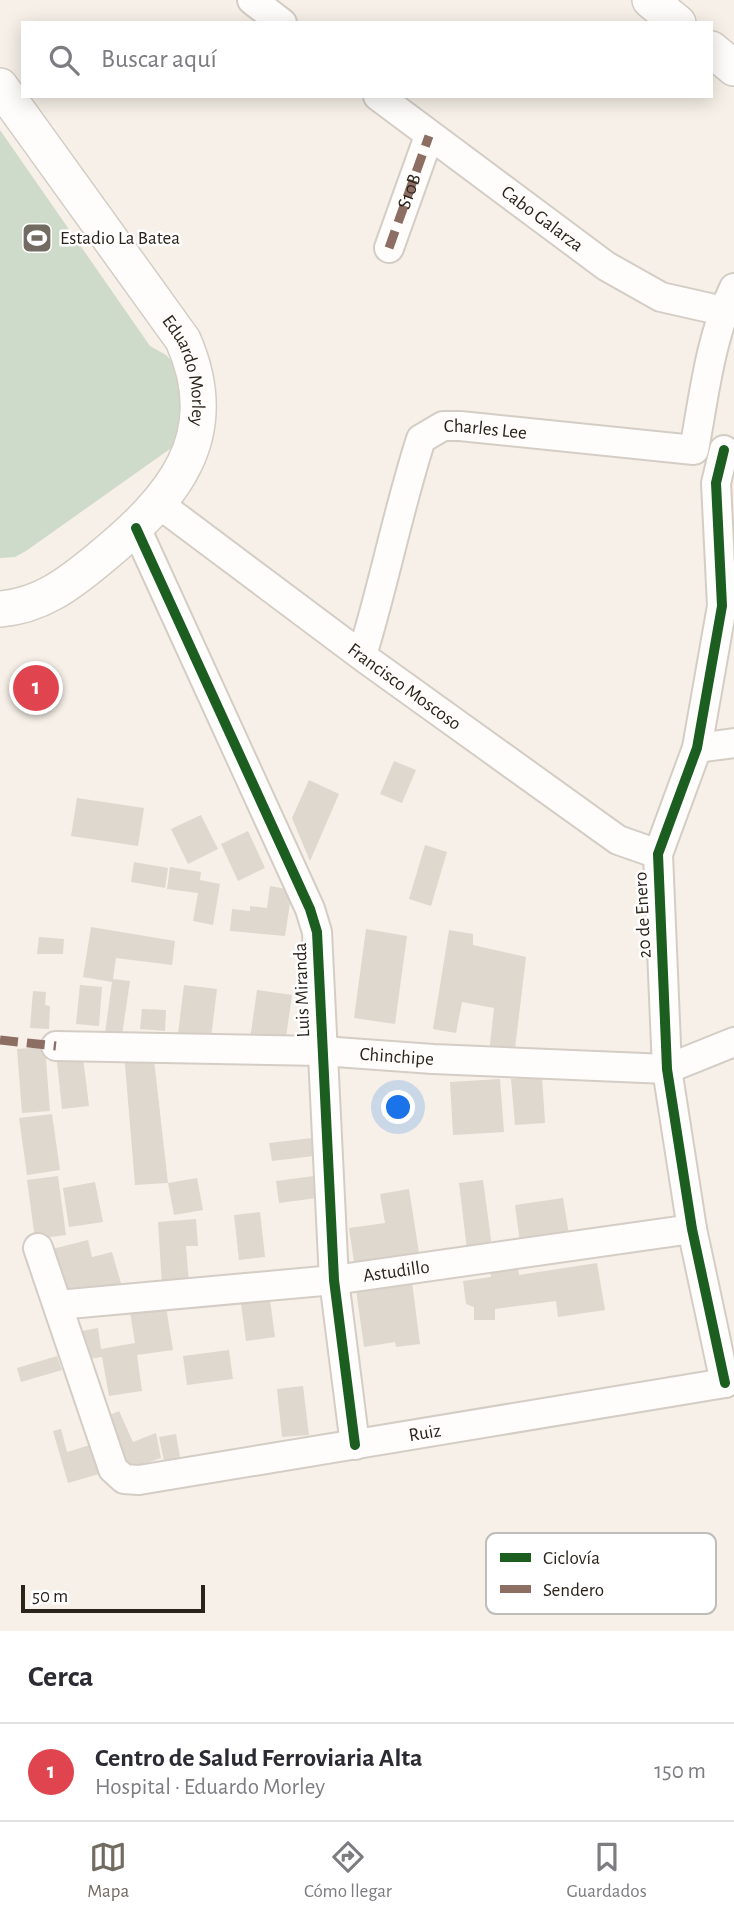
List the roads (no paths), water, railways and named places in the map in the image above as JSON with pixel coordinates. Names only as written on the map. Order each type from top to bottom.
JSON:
[{"type":"street","points":[[252,0],[279,21]]},
{"type":"street","points":[[650,0],[676,21]]},
{"type":"street","points":[[713,51],[734,68]]},
{"type":"street","name":"Eduardo Morley","points":[[0,86],[183,340],[194,366],[199,396],[196,434],[184,467],[148,516],[55,592],[31,604],[0,609]]},
{"type":"street","name":"Cabo Galarza","points":[[381,98],[606,266],[661,297],[728,299]]},
{"type":"street","name":"S10B","points":[[388,248],[429,136]]},
{"type":"street","points":[[694,450],[708,373],[728,299]]},
{"type":"street","name":"Charles Lee","points":[[362,655],[408,478],[421,439],[428,433],[443,426],[460,426],[694,450],[729,450]]},
{"type":"street","name":"20 de Enero","points":[[729,450],[716,483],[722,606],[697,748],[658,854],[667,1069],[692,1229],[729,1380]]},
{"type":"street","name":"Francisco Moscoso","points":[[148,516],[362,655],[618,839],[658,854]]},
{"type":"street","name":"Luis Miranda","points":[[148,516],[310,909],[317,932],[334,1280],[355,1445]]},
{"type":"street","points":[[697,748],[734,743]]},
{"type":"street","name":"Chinchipe","points":[[56,1046],[322,1051],[433,1059],[667,1069],[734,1042]]},
{"type":"street","name":"Astudillo","points":[[58,1305],[334,1280],[692,1229]]},
{"type":"street","points":[[38,1248],[58,1305]]},
{"type":"street","name":"Ruiz","points":[[58,1305],[113,1469],[124,1479],[139,1480],[355,1445],[729,1380]]},
{"type":"place","name":"Estadio La Batea","points":[[37,238]]},
{"type":"place","name":"Centro de Salud Ferroviaria Alta","points":[[36,688]]}]
